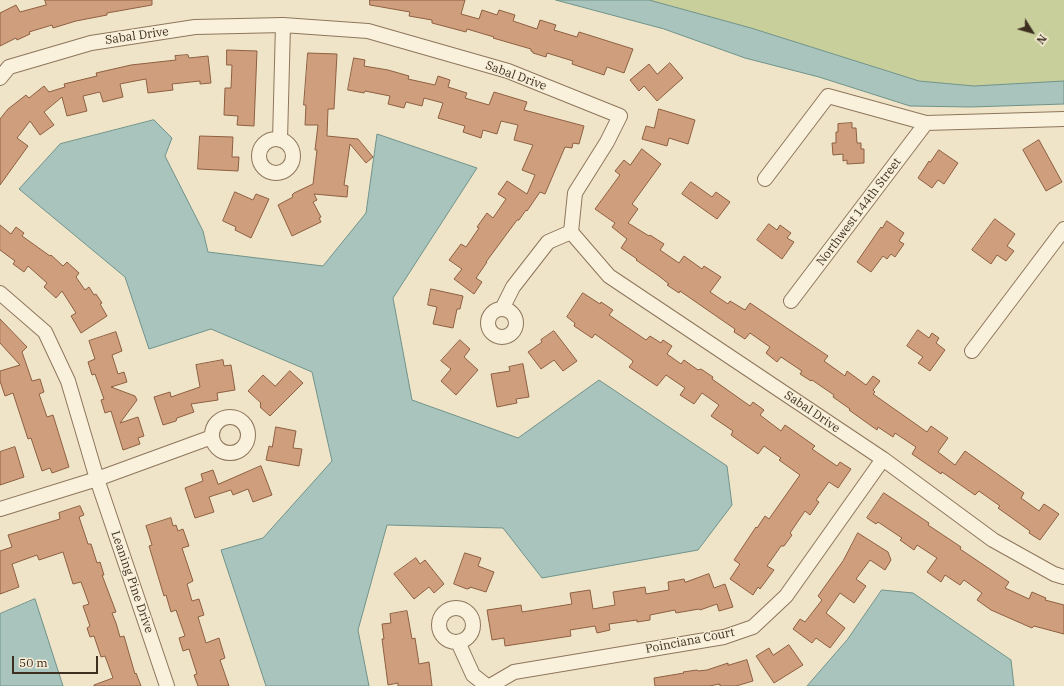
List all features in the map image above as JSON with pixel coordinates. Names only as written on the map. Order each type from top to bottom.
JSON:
[{"type":"street","name":"Sabal Drive","points":[[0,78],[9,67],[91,43],[195,28],[283,25],[368,31],[508,71],[620,116],[607,142],[575,193],[570,232],[609,276],[883,459],[993,540],[1054,574],[1064,577]]},
{"type":"street","points":[[280,140],[283,25]]},
{"type":"street","points":[[764,179],[828,96],[926,123],[1064,119]]},
{"type":"street","name":"Northwest 144th Street","points":[[792,301],[926,123]]},
{"type":"street","points":[[972,351],[1064,229]]},
{"type":"street","points":[[502,309],[512,287],[548,242],[570,232]]},
{"type":"street","name":"Leaning Pine Drive","points":[[0,293],[45,332],[68,381],[97,479],[167,686]]},
{"type":"street","points":[[0,508],[97,479],[212,438]]},
{"type":"street","name":"Poinciana Court","points":[[490,686],[514,672],[724,637],[753,627],[786,596],[883,459]]},
{"type":"street","points":[[458,642],[473,675],[487,686]]},
{"type":"green space","points":[[649,0],[1064,0],[1064,81],[974,86],[919,81],[751,28]]},
{"type":"water","points":[[556,0],[649,0],[751,28],[919,81],[974,86],[1064,81],[1064,104],[971,107],[910,106],[819,77],[745,58],[664,29]]},
{"type":"water","points":[[154,120],[172,138],[165,156],[203,231],[208,252],[323,266],[366,213],[377,134],[477,168],[393,298],[412,400],[518,438],[599,380],[727,466],[732,505],[698,550],[542,578],[503,528],[387,525],[358,630],[369,686],[266,686],[221,550],[263,538],[332,461],[312,372],[211,329],[149,349],[125,277],[19,189],[60,144]]},
{"type":"water","points":[[882,590],[913,593],[1011,660],[1014,686],[807,686],[847,640]]},
{"type":"water","points":[[35,599],[63,686],[0,686],[0,614]]},
{"type":"building","points":[[45,0],[152,0],[152,5],[107,13],[107,15],[76,21],[53,28],[52,25],[29,32],[30,34],[17,40],[16,38],[0,46],[0,13],[16,5],[20,12],[46,5]]},
{"type":"building","points":[[370,0],[465,0],[461,14],[479,19],[482,10],[497,15],[499,10],[515,15],[513,21],[537,29],[540,20],[556,25],[554,30],[577,37],[579,32],[633,49],[624,73],[607,67],[604,75],[572,64],[573,61],[547,53],[546,57],[533,53],[531,49],[493,38],[494,37],[467,29],[466,32],[432,23],[432,20],[409,16],[410,12],[370,5]]},
{"type":"building","points":[[227,50],[257,51],[254,126],[237,125],[238,116],[224,115],[225,88],[231,88],[232,65],[227,65]]},
{"type":"building","points":[[308,53],[337,54],[334,109],[328,109],[327,136],[358,139],[373,157],[366,163],[350,144],[344,185],[348,186],[347,197],[314,194],[317,200],[313,202],[321,217],[319,218],[321,222],[292,236],[278,205],[293,197],[292,195],[294,193],[313,184],[317,150],[315,150],[318,125],[305,125],[306,105],[304,105]]},
{"type":"building","points":[[188,55],[189,58],[208,56],[211,83],[200,84],[200,81],[172,84],[173,90],[148,93],[146,79],[120,84],[123,97],[103,102],[100,92],[83,96],[87,111],[67,116],[62,97],[44,112],[54,125],[40,135],[30,121],[17,138],[28,146],[0,185],[0,119],[8,109],[26,95],[29,98],[44,86],[49,92],[65,87],[64,84],[97,76],[96,73],[131,65],[176,60],[175,56]]},
{"type":"building","points":[[354,58],[365,60],[364,66],[388,70],[409,76],[408,79],[435,85],[438,76],[450,80],[448,87],[467,93],[465,98],[489,105],[494,92],[527,102],[524,110],[584,126],[579,144],[573,143],[572,148],[565,147],[545,194],[540,192],[527,211],[526,210],[519,220],[517,220],[486,262],[476,278],[482,282],[474,294],[454,279],[462,269],[449,260],[461,244],[466,247],[487,213],[493,218],[506,199],[498,194],[507,181],[527,194],[535,175],[522,170],[533,145],[514,140],[518,125],[501,121],[497,134],[483,130],[481,138],[463,132],[465,126],[438,118],[443,103],[424,98],[422,106],[406,102],[404,108],[388,104],[390,96],[365,91],[364,93],[348,90]]},
{"type":"building","points":[[670,63],[683,78],[657,101],[644,86],[639,91],[630,80],[649,64],[657,74]]},
{"type":"building","points":[[659,109],[695,120],[688,144],[669,138],[667,146],[642,139],[646,126],[654,128]]},
{"type":"building","points":[[852,123],[852,128],[856,128],[857,143],[861,143],[861,149],[864,149],[864,163],[847,164],[847,160],[843,161],[843,154],[833,155],[832,143],[836,143],[838,124]]},
{"type":"building","points":[[200,136],[233,137],[232,157],[239,157],[238,171],[198,169]]},
{"type":"building","points":[[1039,140],[1062,182],[1046,191],[1023,150]]},
{"type":"building","points":[[642,149],[661,164],[632,204],[638,209],[628,223],[664,244],[660,250],[679,263],[684,256],[702,269],[704,266],[721,277],[710,292],[728,304],[730,301],[745,310],[750,303],[828,356],[824,361],[845,376],[847,371],[866,385],[873,376],[880,381],[873,390],[875,392],[873,394],[927,432],[931,426],[948,438],[938,452],[955,465],[965,451],[1024,493],[1021,498],[1039,511],[1044,504],[1059,514],[1040,540],[998,508],[1000,506],[979,491],[975,495],[942,472],[941,474],[912,454],[916,447],[895,433],[893,437],[878,427],[877,430],[833,397],[834,395],[812,380],[811,381],[800,374],[802,371],[781,357],[777,362],[766,353],[770,347],[750,333],[745,339],[734,332],[735,329],[680,291],[679,293],[667,285],[669,284],[621,248],[627,239],[612,227],[615,223],[595,209],[620,175],[615,171],[624,160],[630,165]]},
{"type":"building","points":[[939,150],[958,163],[944,184],[938,180],[932,188],[918,178],[929,161],[930,162]]},
{"type":"building","points":[[691,182],[712,197],[716,192],[730,202],[717,219],[682,194]]},
{"type":"building","points":[[235,192],[253,200],[256,194],[269,199],[251,238],[235,230],[236,227],[223,221]]},
{"type":"building","points":[[995,219],[1015,234],[1007,246],[1014,251],[1006,261],[997,255],[991,264],[972,250]]},
{"type":"building","points":[[887,221],[904,233],[899,241],[904,244],[895,257],[891,254],[887,259],[883,256],[871,272],[857,262],[881,227],[882,228]]},
{"type":"building","points":[[769,224],[777,230],[780,225],[791,233],[787,238],[794,242],[782,259],[757,240]]},
{"type":"building","points":[[0,225],[11,234],[16,227],[24,233],[22,236],[50,256],[51,255],[63,266],[67,262],[79,273],[76,277],[85,290],[89,287],[94,295],[96,294],[102,303],[100,304],[107,316],[81,333],[71,316],[76,313],[62,291],[56,298],[44,287],[47,283],[28,266],[24,272],[13,264],[15,261],[0,250]]},
{"type":"building","points":[[431,289],[463,296],[460,309],[457,309],[453,328],[433,324],[437,307],[428,305]]},
{"type":"building","points":[[583,293],[613,310],[609,315],[646,340],[650,336],[661,343],[663,340],[672,346],[667,354],[681,364],[684,360],[698,370],[701,369],[713,377],[712,379],[750,406],[753,402],[764,410],[760,415],[781,431],[785,425],[815,446],[812,449],[837,466],[840,462],[851,469],[838,488],[829,482],[816,500],[819,502],[810,515],[805,511],[790,533],[792,535],[784,546],[781,546],[767,566],[774,570],[760,589],[758,587],[753,595],[730,579],[740,564],[734,560],[756,527],[757,528],[765,516],[769,519],[800,475],[779,460],[781,458],[764,446],[758,454],[731,435],[733,431],[711,416],[719,405],[702,393],[694,404],[680,395],[685,388],[666,375],[657,386],[629,367],[633,362],[632,360],[595,334],[592,338],[574,326],[575,323],[567,317]]},
{"type":"building","points":[[0,319],[27,347],[22,352],[32,381],[40,379],[44,392],[39,394],[47,417],[53,415],[69,467],[52,473],[50,468],[42,471],[31,438],[28,439],[13,393],[5,396],[0,381],[0,371],[20,365],[0,343]]},
{"type":"building","points":[[918,330],[929,338],[932,333],[939,338],[936,343],[945,350],[930,371],[918,363],[923,357],[907,346]]},
{"type":"building","points":[[554,331],[577,361],[563,371],[554,360],[541,369],[528,352]]},
{"type":"building","points":[[116,332],[122,351],[112,355],[118,374],[124,372],[127,382],[111,387],[135,396],[137,400],[120,423],[138,417],[144,436],[138,438],[140,444],[123,450],[111,411],[105,413],[101,400],[104,399],[95,374],[92,375],[88,362],[95,359],[89,341]]},
{"type":"building","points":[[460,340],[470,349],[464,357],[478,370],[456,395],[441,381],[451,369],[441,361]]},
{"type":"building","points":[[223,360],[224,366],[231,365],[235,390],[217,393],[218,400],[191,404],[194,412],[177,418],[176,421],[163,425],[154,397],[170,392],[171,397],[200,387],[196,365]]},
{"type":"building","points":[[523,364],[529,397],[516,399],[517,403],[497,407],[491,374],[510,371],[509,367]]},
{"type":"building","points":[[290,371],[303,383],[270,416],[260,407],[261,403],[248,391],[263,375],[275,386]]},
{"type":"building","points":[[276,427],[296,431],[293,448],[302,449],[299,466],[266,460],[269,446],[272,447]]},
{"type":"building","points":[[15,447],[24,477],[0,485],[0,452]]},
{"type":"building","points":[[261,466],[272,495],[253,502],[248,489],[233,495],[231,490],[209,497],[214,512],[195,518],[185,488],[203,481],[201,474],[213,470],[218,484]]},
{"type":"building","points":[[884,493],[929,523],[928,525],[961,547],[960,549],[1009,582],[1005,588],[1029,599],[1032,592],[1046,598],[1045,600],[1064,605],[1064,634],[1034,626],[1032,628],[991,610],[977,600],[982,593],[964,580],[960,585],[945,575],[941,582],[927,572],[937,558],[917,545],[914,550],[900,540],[902,538],[878,522],[876,524],[867,518]]},
{"type":"building","points":[[80,506],[84,515],[79,517],[88,544],[91,544],[97,563],[100,562],[104,575],[102,575],[116,612],[112,613],[120,637],[124,636],[135,674],[136,673],[141,686],[94,686],[113,678],[105,656],[101,657],[94,636],[90,637],[87,628],[90,626],[83,606],[89,604],[81,582],[73,584],[63,552],[39,560],[37,555],[12,564],[19,587],[0,594],[0,551],[12,547],[8,535],[60,519],[59,513]]},
{"type":"building","points":[[171,518],[173,526],[176,525],[178,531],[183,529],[189,546],[182,548],[193,581],[187,584],[192,601],[199,599],[204,615],[198,617],[206,643],[219,638],[225,658],[220,660],[229,686],[198,686],[194,675],[197,674],[189,649],[183,651],[179,638],[185,636],[176,610],[171,612],[166,595],[164,596],[149,546],[152,545],[146,526]]},
{"type":"building","points":[[858,533],[888,552],[891,560],[885,570],[870,560],[856,579],[866,586],[854,603],[840,593],[826,613],[845,628],[830,648],[816,638],[812,643],[793,629],[800,619],[805,622],[822,600],[818,596],[843,561]]},
{"type":"building","points":[[465,553],[481,558],[478,566],[494,572],[486,592],[470,587],[467,589],[454,584]]},
{"type":"building","points":[[416,558],[420,564],[425,560],[444,584],[434,593],[429,587],[414,599],[394,574]]},
{"type":"building","points":[[709,574],[714,588],[725,584],[733,607],[719,611],[717,604],[700,610],[676,613],[675,610],[650,615],[650,620],[637,622],[637,620],[609,624],[610,630],[597,633],[595,626],[570,630],[571,636],[505,646],[504,638],[492,640],[487,610],[521,605],[522,612],[572,604],[570,593],[590,590],[593,609],[615,605],[613,592],[645,587],[646,594],[669,590],[668,582],[684,579],[685,582]]},
{"type":"building","points":[[407,611],[412,639],[415,638],[419,664],[429,662],[432,686],[398,686],[398,683],[388,685],[382,639],[384,639],[382,624],[391,623],[390,614]]},
{"type":"building","points":[[789,645],[803,665],[774,683],[756,656],[769,648],[773,655]]},
{"type":"building","points":[[747,660],[753,681],[736,686],[720,686],[720,684],[709,686],[655,686],[654,678],[684,673],[683,672],[707,670],[728,663],[728,665]]}]
